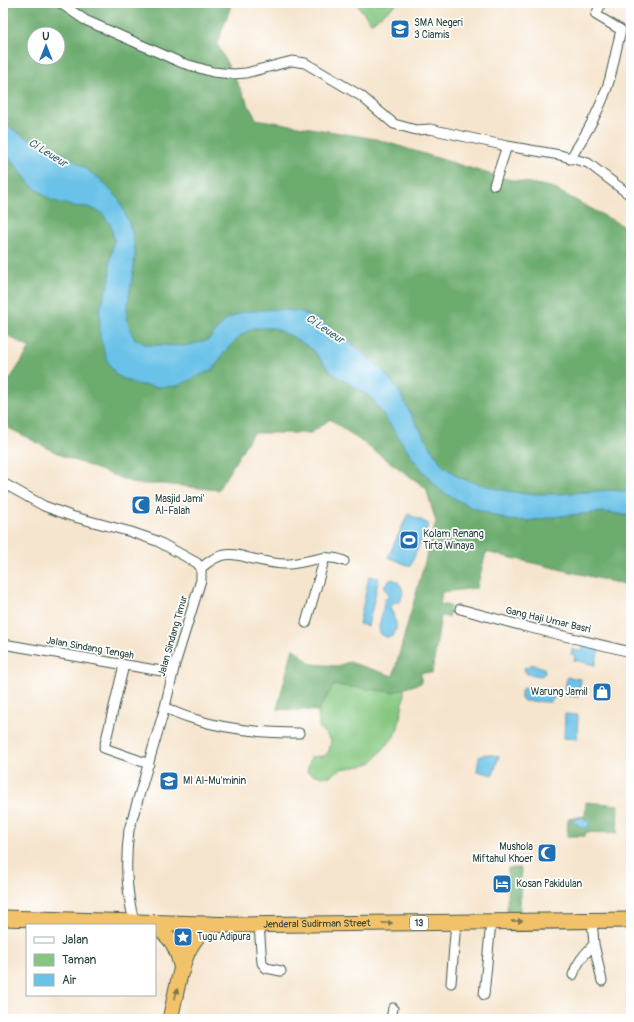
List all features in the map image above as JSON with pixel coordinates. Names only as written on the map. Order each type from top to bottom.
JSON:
[{"type":"highway","name":"Jenderal Sudirman Street","points":[[3,918],[98,922],[259,925],[631,920]]},
{"type":"highway","points":[[170,1019],[188,951],[193,941],[208,924]]},
{"type":"highway","points":[[156,926],[169,937],[174,944],[179,954],[182,970]]},
{"type":"street","points":[[60,3],[85,20],[192,66],[213,72],[240,74],[292,61],[298,61],[312,66],[361,96],[394,124],[416,130],[430,130],[560,155],[588,163],[631,196]]},
{"type":"street","points":[[570,159],[585,135],[610,79],[620,30],[596,15],[601,3]]},
{"type":"street","points":[[494,185],[507,146]]},
{"type":"street","points":[[3,483],[51,509],[157,541],[197,563],[201,568],[214,558],[232,554],[266,562],[286,564],[299,563],[325,557],[333,557],[344,561]]},
{"type":"street","points":[[306,623],[325,557]]},
{"type":"street","name":"Jalan Sindang Timur","points":[[134,922],[127,885],[126,849],[130,824],[149,764],[173,673],[201,580],[201,568]]},
{"type":"street","name":"Gang Haji Umar Basri","points":[[460,609],[631,652]]},
{"type":"street","name":"Jalan Sindang Tengah","points":[[3,644],[173,673]]},
{"type":"street","points":[[124,665],[104,748],[149,764]]},
{"type":"street","points":[[165,707],[173,712],[212,724],[267,733],[299,733]]},
{"type":"street","points":[[592,920],[594,944],[602,982]]},
{"type":"street","points":[[451,983],[456,922]]},
{"type":"street","points":[[484,995],[491,922]]},
{"type":"street","points":[[259,925],[262,963],[266,968],[281,971]]},
{"type":"street","points":[[573,975],[580,959],[594,944]]},
{"type":"street","points":[[391,1019],[393,1008]]},
{"type":"green space","points":[[3,3],[232,3],[217,44],[256,119],[376,139],[502,178],[551,187],[625,227],[631,232],[631,492],[612,490],[558,494],[525,494],[497,489],[460,478],[442,465],[415,422],[398,390],[383,371],[356,347],[324,323],[227,319],[208,340],[185,346],[147,345],[133,338],[127,320],[127,307],[135,253],[132,231],[66,155],[21,135],[3,123]]},
{"type":"green space","points":[[356,3],[398,3],[371,23]]},
{"type":"green space","points":[[3,152],[14,163],[30,184],[72,206],[88,207],[101,212],[111,225],[114,240],[110,261],[110,279],[100,309],[116,375],[135,384],[158,387],[213,369],[227,349],[240,336],[253,328],[274,328],[293,337],[312,349],[332,373],[371,397],[417,464],[441,491],[471,507],[508,520],[528,521],[560,516],[604,512],[631,516],[631,586],[486,552],[477,588],[442,592],[440,604],[450,606],[449,617],[441,616],[432,673],[421,672],[421,683],[393,692],[334,685],[318,711],[277,709],[293,648],[311,664],[337,666],[349,662],[393,676],[436,522],[426,488],[330,419],[311,433],[253,433],[218,490],[163,484],[136,484],[63,456],[3,425],[3,390],[30,348],[3,333]]},
{"type":"green space","points":[[333,684],[393,692],[404,688],[404,698],[398,728],[393,738],[372,762],[362,766],[341,769],[330,776],[322,777],[307,772],[311,757],[324,756],[329,751],[331,741],[319,728],[318,711]]},
{"type":"green space","points":[[586,802],[618,805],[617,833],[586,832],[585,836],[567,836],[568,819],[585,816]],"holes":[[[573,820],[588,820],[589,827],[579,827]]]},
{"type":"green space","points":[[508,868],[521,868],[520,914],[507,914]]},
{"type":"water","name":"Ci Leueur","points":[[3,123],[21,135],[66,155],[100,179],[119,199],[132,231],[135,253],[127,307],[127,320],[134,338],[147,345],[185,346],[208,340],[227,319],[243,312],[277,309],[301,312],[324,323],[356,347],[383,371],[398,390],[415,422],[442,465],[460,478],[497,489],[525,494],[558,494],[612,490],[631,492],[631,516],[604,512],[560,516],[528,521],[508,520],[471,507],[441,491],[417,464],[371,397],[332,373],[312,349],[293,337],[274,328],[253,328],[240,336],[227,349],[213,369],[177,386],[158,387],[135,384],[116,375],[107,360],[100,337],[100,309],[110,279],[110,261],[114,240],[111,225],[101,212],[88,207],[72,206],[51,200],[30,184],[14,163],[3,152]]},
{"type":"water","name":"Kolam Renang Tirta Winaya","points":[[408,514],[429,524],[410,566],[388,557]]},
{"type":"water","points":[[369,576],[379,578],[368,626],[359,624]]},
{"type":"water","points":[[392,579],[400,584],[403,593],[400,602],[395,602],[392,604],[391,612],[393,613],[396,622],[396,629],[393,636],[386,637],[380,634],[379,627],[385,599],[388,598],[389,594],[384,589],[385,584]]},
{"type":"water","points":[[583,645],[599,648],[595,665],[574,660],[575,655],[571,654],[572,649],[582,652]]},
{"type":"water","points":[[531,664],[544,668],[545,673],[541,676],[527,674],[524,670],[525,667],[528,668]]},
{"type":"water","points":[[567,677],[581,679],[578,697],[564,695]]},
{"type":"water","points":[[525,687],[552,689],[555,693],[554,698],[550,702],[524,701],[521,699],[521,690]]},
{"type":"water","points":[[565,714],[578,715],[577,739],[564,738]]},
{"type":"water","points":[[485,754],[499,756],[493,775],[477,771],[479,757]]},
{"type":"water","points":[[582,817],[585,820],[589,820],[589,827],[580,828],[578,824],[573,822],[573,820]]},
{"type":"waterway","points":[[3,1012],[6,1019]]},
{"type":"place","name":"SMA Negeri 3 Ciamis","points":[[400,29]]},
{"type":"place","name":"Masjid Jami' Al-Falah","points":[[141,505]]},
{"type":"place","name":"Kolam Renang Tirta Winaya","points":[[409,540]]},
{"type":"place","name":"Warung Jamil","points":[[602,692]]},
{"type":"place","name":"MI Al-Mu'minin","points":[[169,781]]},
{"type":"place","name":"Mushola Miftahul Khoer","points":[[547,853]]},
{"type":"place","name":"Kosan Pakidulan","points":[[502,884]]},
{"type":"place","name":"Tugu Adipura","points":[[183,937]]}]
